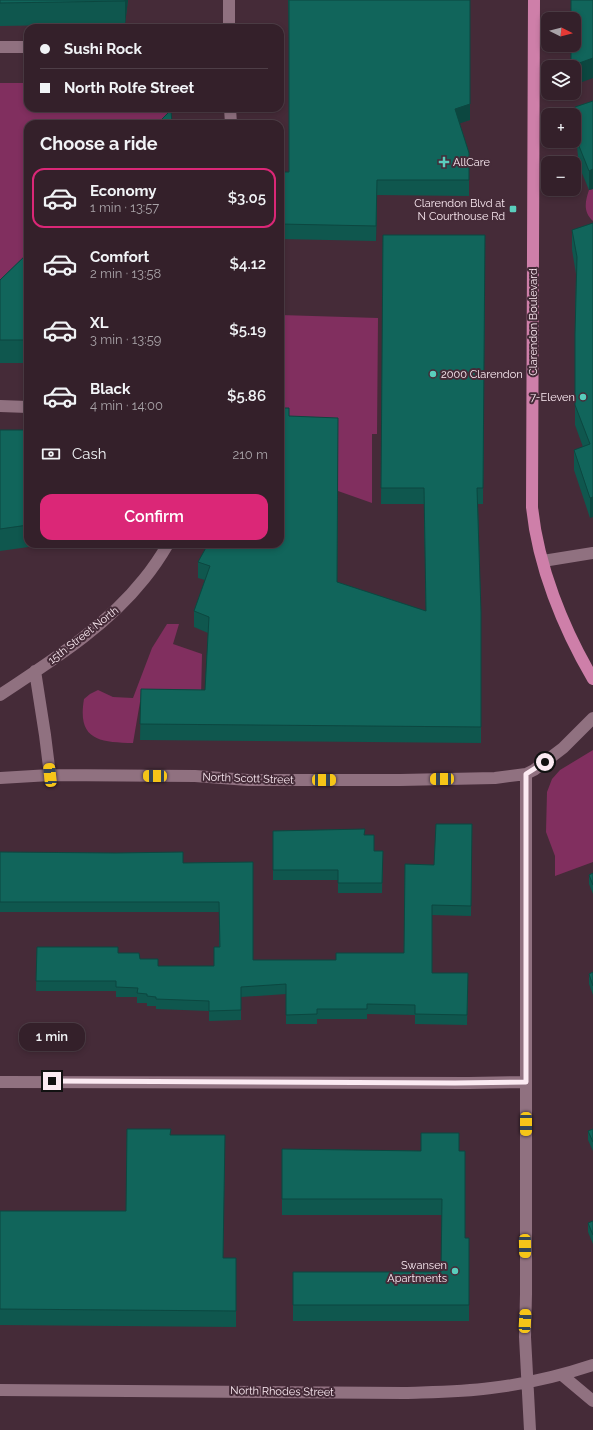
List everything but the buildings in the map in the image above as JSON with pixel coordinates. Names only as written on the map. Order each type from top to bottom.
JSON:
[{"type":"main road","name":"Clarendon Boulevard","points":[[534,0],[533,518],[543,561],[558,608],[583,663],[593,679]]},
{"type":"street","points":[[229,0],[229,24]]},
{"type":"street","points":[[0,47],[24,47]]},
{"type":"street","points":[[0,406],[24,407]]},
{"type":"street","name":"15th Street North","points":[[0,695],[78,642],[116,610],[145,579],[165,548]]},
{"type":"street","points":[[543,561],[593,553]]},
{"type":"street","points":[[36,671],[50,775]]},
{"type":"street","name":"North Scott Street","points":[[0,778],[50,775],[195,776],[248,780],[400,780],[495,778],[526,774],[564,748],[593,718]]},
{"type":"street","points":[[526,774],[526,1294],[524,1336],[530,1430]]},
{"type":"street","points":[[0,1082],[526,1082]]},
{"type":"street","name":"North Rhodes Street","points":[[0,1390],[404,1392],[477,1390],[562,1375],[593,1365]]},
{"type":"street","points":[[562,1375],[593,1401]]},
{"type":"shaded area","points":[[0,83],[24,83],[24,112],[171,112],[171,120],[24,120],[24,278],[0,301]]},
{"type":"shaded area","points":[[593,189],[593,221],[586,210],[586,207],[589,190]]},
{"type":"shaded area","points":[[284,315],[378,318],[377,434],[372,434],[372,503],[338,491],[337,434],[284,425]]},
{"type":"shaded area","points":[[167,624],[179,624],[173,644],[202,654],[201,698],[140,702],[133,743],[121,743],[93,736],[87,731],[84,723],[84,699],[98,690],[113,697],[133,698],[152,648]]},
{"type":"shaded area","points":[[593,750],[593,862],[555,876],[555,856],[546,832],[547,792],[552,779],[560,770]]},
{"type":"place","name":"AllCare","points":[[444,162]]},
{"type":"place","name":"Clarendon Blvd at N Courthouse Rd","points":[[513,209]]},
{"type":"place","name":"2000 Clarendon","points":[[433,374]]},
{"type":"place","name":"7-Eleven","points":[[583,397]]},
{"type":"place","name":"Swansen Apartments","points":[[455,1271]]},
{"type":"route","points":[[52,1081],[226,1083],[526,1082],[526,774],[545,762]]}]
